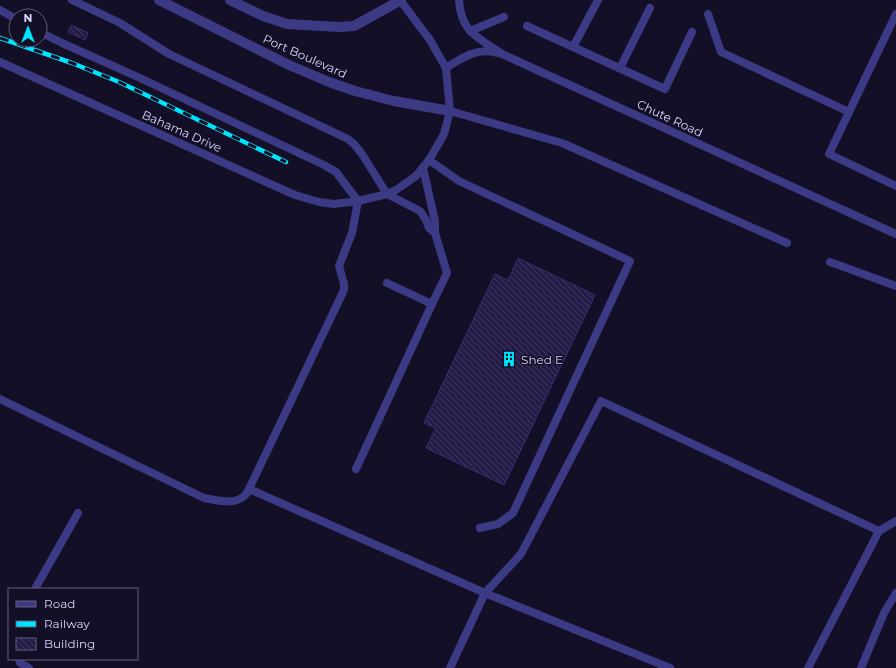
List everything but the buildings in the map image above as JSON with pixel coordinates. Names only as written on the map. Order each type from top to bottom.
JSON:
[{"type":"street","name":"Port Boulevard","points":[[159,0],[289,65],[329,82],[394,102],[450,111]]},
{"type":"street","name":"Port Boulevard","points":[[230,0],[263,16],[287,24],[339,27],[354,26],[400,0]]},
{"type":"street","points":[[392,0],[400,0]]},
{"type":"lane","points":[[72,0],[120,23],[169,54],[348,139],[362,154],[387,194],[420,211],[429,228],[435,233]]},
{"type":"lane","points":[[400,0],[430,40],[446,68],[476,52],[488,51],[502,54]]},
{"type":"lane","name":"Chute Road","points":[[459,0],[462,20],[470,31],[502,54],[896,234]]},
{"type":"lane","points":[[573,47],[598,0]]},
{"type":"lane","points":[[620,68],[650,8]]},
{"type":"lane","points":[[708,14],[721,52],[849,112]]},
{"type":"lane","points":[[896,14],[829,154],[896,186]]},
{"type":"lane","points":[[470,31],[504,17]]},
{"type":"lane","points":[[527,26],[665,89],[692,32]]},
{"type":"lane","points":[[0,399],[204,498],[236,501],[243,497],[250,489],[344,290],[344,284],[339,266],[352,233],[358,201],[336,172],[324,165],[48,36]]},
{"type":"lane","name":"Bahama Drive","points":[[0,62],[295,195],[319,202],[334,204],[358,201],[387,194],[406,184],[423,168],[444,134],[450,111],[446,68]]},
{"type":"lane","points":[[450,111],[562,143],[787,243]]},
{"type":"lane","points":[[429,160],[459,181],[630,261],[513,513],[498,524],[480,528]]},
{"type":"lane","points":[[356,469],[447,273],[435,233],[436,221],[423,168]]},
{"type":"lane","points":[[830,262],[896,286]]},
{"type":"lane","points":[[388,283],[432,304]]},
{"type":"lane","points":[[450,668],[485,593],[521,554],[601,401],[879,530]]},
{"type":"lane","points":[[250,489],[485,593],[670,668]]},
{"type":"lane","points":[[36,588],[78,513]]},
{"type":"lane","points":[[808,668],[879,530],[896,521]]},
{"type":"lane","points":[[861,668],[884,613],[896,593]]},
{"type":"lane","points":[[19,660],[20,663],[29,668]]},
{"type":"railway","points":[[0,38],[72,63],[119,82],[286,162]]},
{"type":"place","name":"Shed E","points":[[509,359]]}]
